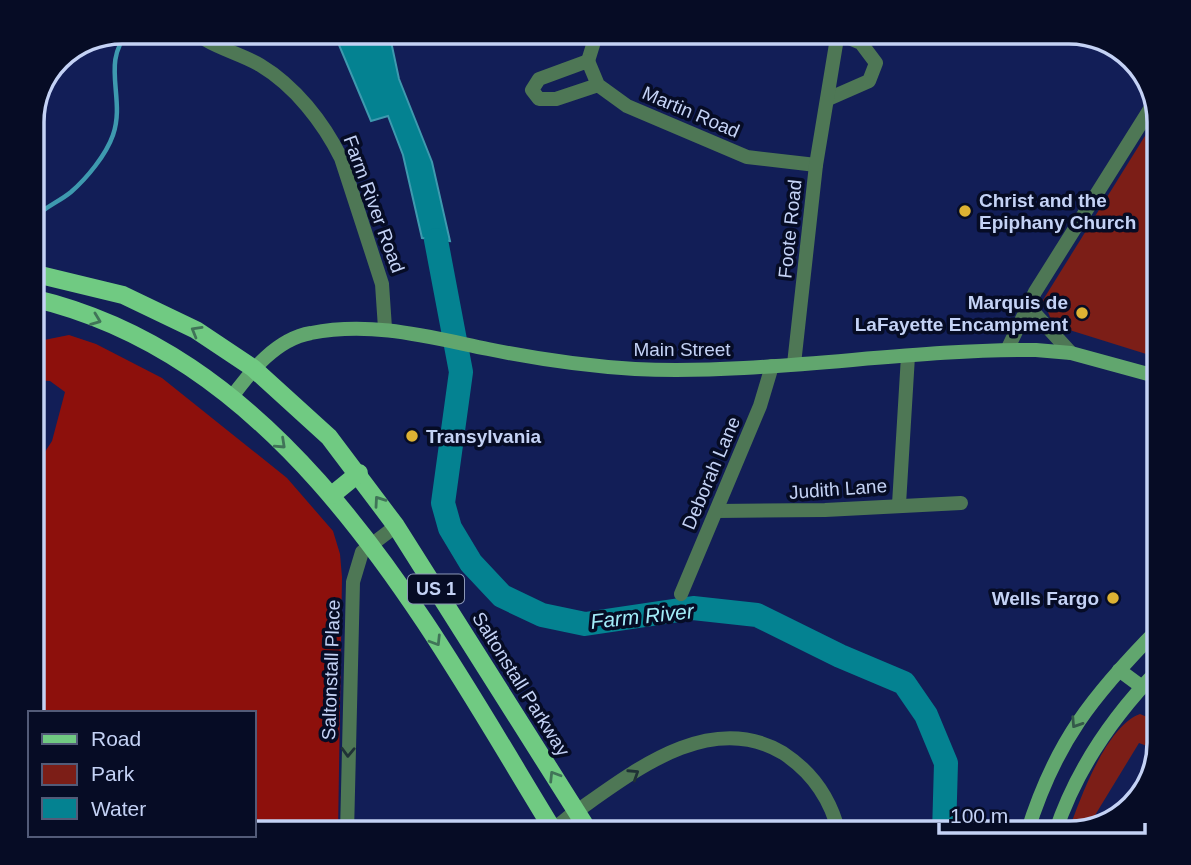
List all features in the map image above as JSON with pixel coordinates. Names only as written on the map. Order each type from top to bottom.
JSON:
[{"type":"main road","name":"US 1","points":[[44,276],[90,286],[160,311],[253,368]]},
{"type":"main road","name":"US 1","points":[[44,302],[112,326],[201,375],[231,398],[332,495],[372,543],[544,821]]},
{"type":"main road","name":"Main Street","points":[[231,398],[253,368],[283,345],[308,333],[345,327],[385,328],[549,360],[631,369],[708,370],[1007,350],[1071,353],[1147,373]]},
{"type":"main road","name":"Saltonstall Parkway","points":[[253,368],[329,437],[359,473],[396,526],[582,821]]},
{"type":"main road","points":[[332,495],[359,473]]},
{"type":"main road","points":[[1031,821],[1043,785],[1068,736],[1119,670],[1147,641]]},
{"type":"main road","points":[[1119,670],[1142,687]]},
{"type":"main road","points":[[1059,821],[1091,754],[1147,682]]},
{"type":"street","name":"Farm River Road","points":[[214,44],[261,66],[284,84],[321,123],[332,140],[341,158],[382,284],[386,304],[385,328]]},
{"type":"street","points":[[588,61],[539,79],[532,90],[539,99],[556,99],[598,85],[588,61],[593,44]]},
{"type":"street","name":"Foote Road","points":[[794,364],[816,165],[836,44]]},
{"type":"street","name":"Foote Road","points":[[828,99],[869,82],[876,63],[862,44]]},
{"type":"street","name":"Martin Road","points":[[598,85],[627,106],[747,157],[816,165]]},
{"type":"street","points":[[1007,350],[1028,306],[1147,115]]},
{"type":"street","points":[[1028,306],[1071,353]]},
{"type":"street","points":[[899,504],[908,356]]},
{"type":"street","name":"Deborah Lane","points":[[681,594],[760,406],[772,366]]},
{"type":"street","name":"Judith Lane","points":[[717,511],[825,510],[899,504],[961,503]]},
{"type":"street","name":"Saltonstall Place","points":[[348,821],[353,582],[359,558],[372,543],[396,526]]},
{"type":"street","points":[[564,821],[677,748],[712,738],[741,736],[774,748],[798,763],[823,791],[836,821]]},
{"type":"green space","points":[[1147,133],[1147,354],[1063,328],[1050,317],[1043,300]]},
{"type":"green space","points":[[1140,714],[1147,717],[1147,746],[1139,743],[1094,817],[1072,821],[1105,748],[1128,721]]},
{"type":"shaded area","points":[[69,335],[96,344],[162,378],[287,478],[333,531],[340,554],[342,577],[338,821],[256,821],[256,711],[44,711],[44,453],[52,441],[65,392],[50,381],[44,381],[44,340]]},
{"type":"water","points":[[392,44],[399,79],[432,162],[450,241],[422,238],[403,155],[388,116],[371,121],[339,45]]},
{"type":"waterway","name":"Farm River","points":[[44,210],[77,186],[95,166],[110,143],[117,108],[116,56],[121,44]]},
{"type":"waterway","name":"Farm River","points":[[436,240],[461,372],[443,503],[450,528],[471,563],[502,596],[542,615],[585,624],[693,608],[757,615],[840,656],[904,683],[926,715],[946,763],[944,821]]},
{"type":"place","name":"Christ and the Epiphany Church","points":[[965,211]]},
{"type":"place","name":"Marquis de LaFayette Encampment","points":[[1082,313]]},
{"type":"place","name":"Transylvania","points":[[412,436]]},
{"type":"place","name":"Wells Fargo","points":[[1113,598]]}]
